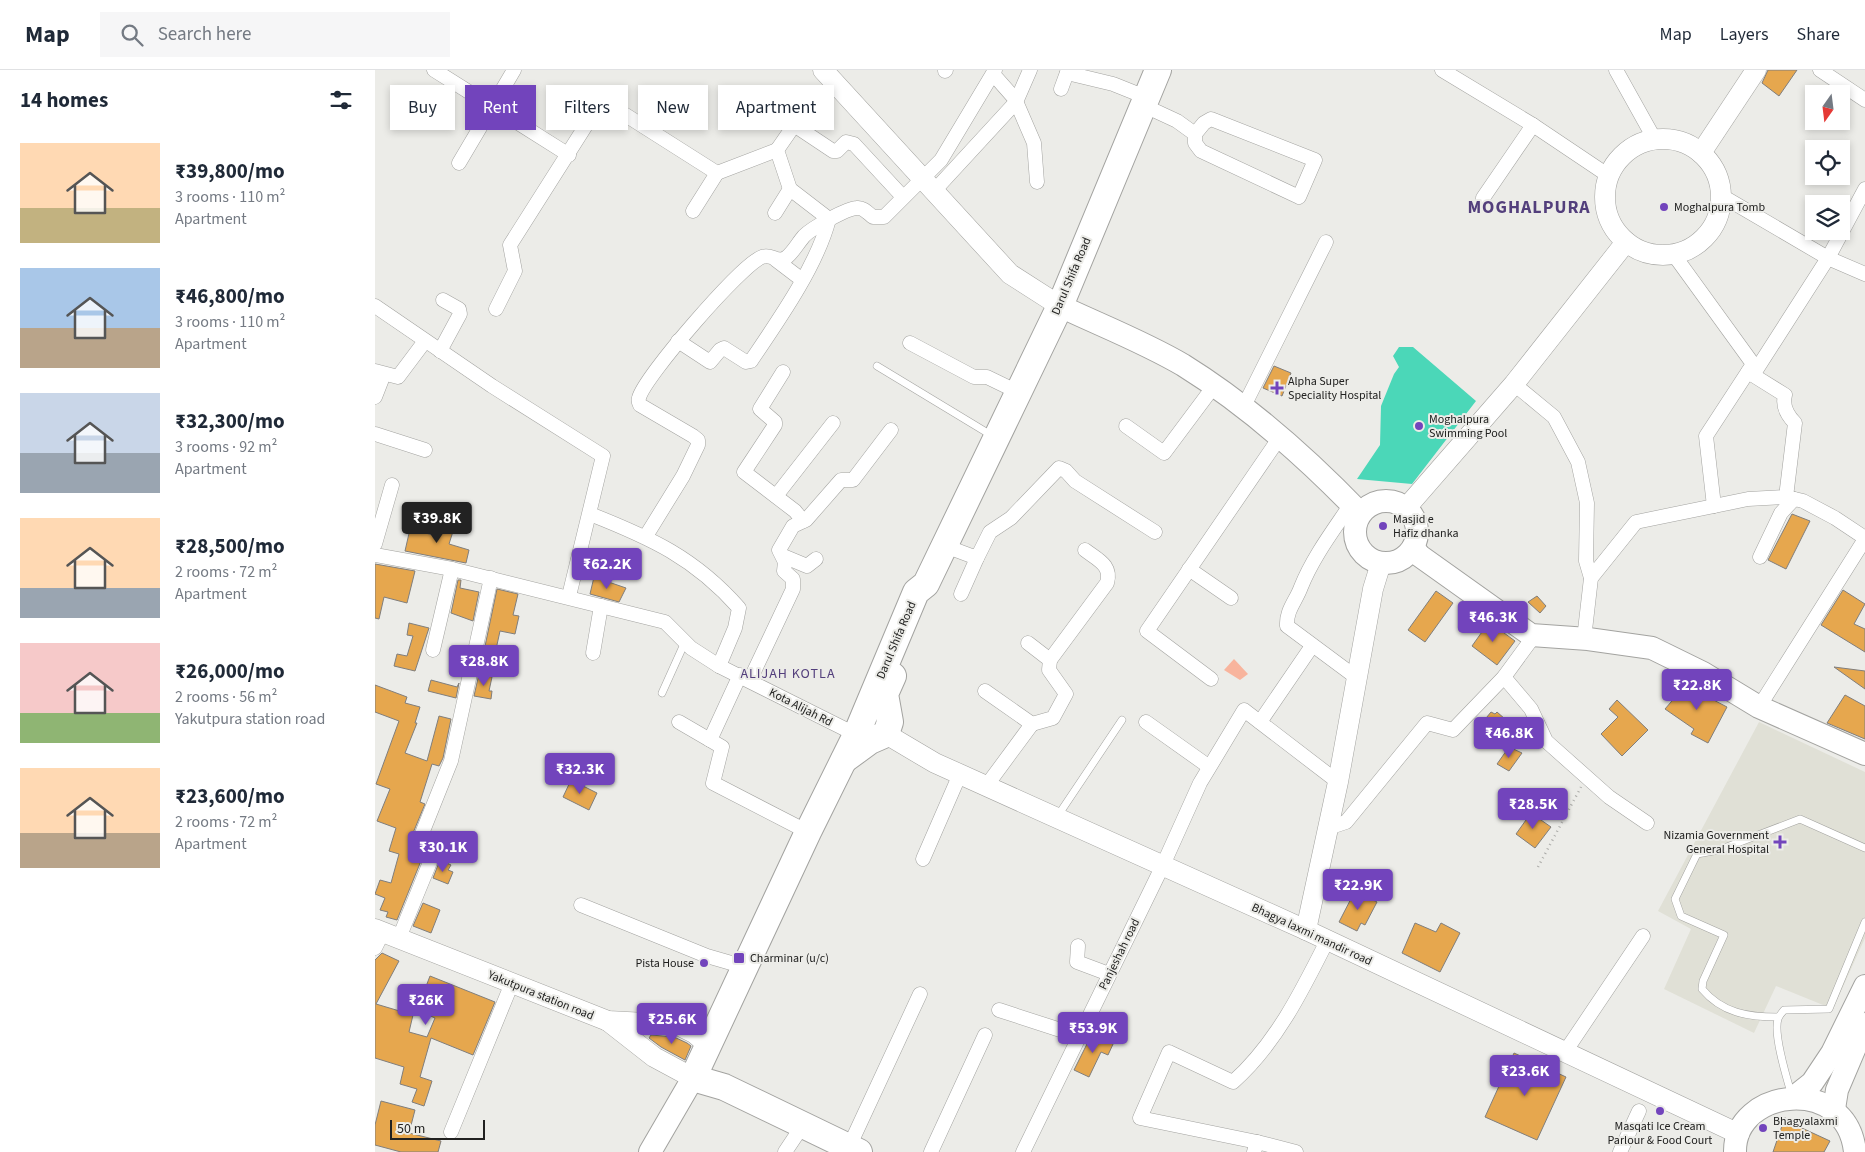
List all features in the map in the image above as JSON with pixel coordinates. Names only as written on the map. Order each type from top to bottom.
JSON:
[{"type":"highway","name":"Darul Shifa Road","points":[[871,736],[890,722],[885,694],[925,598],[926,584],[1060,306],[1158,70]]},
{"type":"highway","points":[[854,1150],[724,1087],[690,1084],[807,832],[843,761],[871,736]]},
{"type":"highway","points":[[708,1045],[715,1059],[724,1087]]},
{"type":"main road","points":[[1060,306],[1182,365],[1244,406],[1314,466],[1356,509]]},
{"type":"main road","points":[[1390,501],[1406,508],[1416,524],[1417,536],[1413,548],[1399,560],[1381,563],[1365,555],[1355,540],[1356,509],[1378,502],[1390,501]]},
{"type":"main road","points":[[1413,548],[1459,584],[1534,636],[1585,638],[1651,648],[1703,673],[1759,707],[1865,754]]},
{"type":"main road","points":[[1793,1098],[1812,1083],[1832,1053],[1865,986]]},
{"type":"main road","points":[[1834,1110],[1837,1090],[1865,1024]]},
{"type":"main road","points":[[650,1152],[679,1098],[690,1084]]},
{"type":"main road","points":[[661,1152],[687,1102],[690,1084]]},
{"type":"main road","points":[[1737,1143],[1750,1116],[1771,1102],[1793,1098],[1807,1098],[1834,1110],[1842,1118],[1854,1141],[1855,1152]]},
{"type":"street","points":[[434,70],[465,90]]},
{"type":"street","points":[[505,85],[514,70]]},
{"type":"street","points":[[823,70],[1010,274],[1060,306]]},
{"type":"street","points":[[777,260],[787,256],[805,235],[829,219],[856,207],[861,208],[873,218],[884,217],[903,196],[929,184],[1016,102],[1031,70]]},
{"type":"street","points":[[1442,70],[1533,125],[1609,176]]},
{"type":"street","points":[[1616,70],[1655,140]]},
{"type":"street","points":[[1701,153],[1755,70]]},
{"type":"street","points":[[1820,70],[1865,100]]},
{"type":"street","points":[[929,184],[941,160],[994,72],[1016,102],[1034,143],[1037,182]]},
{"type":"street","points":[[1061,89],[1068,72],[1113,84],[1146,102],[1195,134]]},
{"type":"street","points":[[496,309],[515,271],[510,245],[603,100],[717,173]]},
{"type":"street","points":[[1211,119],[1315,160],[1299,197],[1201,151],[1195,143],[1195,134],[1204,123],[1211,119]]},
{"type":"street","points":[[1483,198],[1533,125]]},
{"type":"street","points":[[459,164],[479,130]]},
{"type":"street","points":[[529,130],[569,155]]},
{"type":"street","points":[[693,211],[717,173],[777,150],[791,130]]},
{"type":"street","points":[[802,130],[833,151],[837,151],[846,142],[854,144],[903,196]]},
{"type":"street","points":[[1671,139],[1687,144],[1701,153],[1712,165],[1719,180],[1722,196],[1720,212],[1708,234],[1689,250],[1674,255],[1657,255],[1641,251],[1626,242],[1614,229],[1607,212],[1605,194],[1609,176],[1619,158],[1635,146],[1655,140],[1671,139]]},
{"type":"street","points":[[777,150],[790,189],[829,219]]},
{"type":"street","points":[[775,212],[790,189]]},
{"type":"street","points":[[1713,506],[1706,436],[1751,373],[1828,258],[1865,189]]},
{"type":"street","points":[[1722,196],[1828,258],[1865,274]]},
{"type":"street","points":[[678,341],[710,362],[724,348],[746,362],[751,361],[779,319],[822,243],[829,219]]},
{"type":"street","points":[[1244,406],[1326,242]]},
{"type":"street","points":[[1406,508],[1514,384],[1626,242]]},
{"type":"street","points":[[1674,255],[1753,364],[1751,373]]},
{"type":"street","points":[[646,536],[683,476],[698,445],[698,440],[640,405],[639,397],[678,341],[745,268],[762,256],[768,256],[777,260],[801,279]]},
{"type":"street","points":[[440,351],[461,314],[459,308],[443,300]]},
{"type":"street","points":[[375,306],[440,351],[603,456],[569,596]]},
{"type":"street","points":[[375,398],[380,372],[398,377],[425,341]]},
{"type":"street","points":[[910,343],[974,377],[987,377],[1018,392]]},
{"type":"street","points":[[783,372],[760,409],[775,424],[744,472],[776,496],[803,521]]},
{"type":"street","points":[[1751,373],[1785,395],[1783,401],[1786,410],[1795,423],[1790,498],[1760,557]]},
{"type":"street","points":[[1514,384],[1554,417],[1578,462],[1587,503],[1586,561],[1591,578],[1585,638]]},
{"type":"street","points":[[1126,426],[1164,453],[1214,386]]},
{"type":"street","points":[[776,496],[833,423]]},
{"type":"street","points":[[710,740],[793,589],[793,580],[784,571],[783,556],[779,550],[781,543],[793,526],[803,521],[841,480],[853,480],[891,430]]},
{"type":"street","points":[[375,434],[425,450]]},
{"type":"street","points":[[1211,679],[1147,631],[1280,437]]},
{"type":"street","points":[[961,594],[990,532],[1011,518],[1059,468],[1066,471],[1075,481],[1155,532]]},
{"type":"street","points":[[375,544],[393,485]]},
{"type":"street","points":[[1591,578],[1636,522],[1748,499],[1790,498],[1835,518],[1865,538],[1759,707]]},
{"type":"street","points":[[1356,509],[1306,572],[1301,587],[1287,614],[1287,626],[1357,678]]},
{"type":"street","points":[[590,514],[646,536],[705,573],[739,608],[735,628],[719,666]]},
{"type":"street","points":[[945,546],[977,558]]},
{"type":"street","points":[[987,785],[1032,724],[1053,718],[1066,698],[1065,690],[1049,670],[1050,660],[1107,583],[1110,575],[1107,567],[1085,550]]},
{"type":"street","name":"Kota Alijah Rd","points":[[375,555],[452,569],[569,596],[665,622],[685,642],[719,666],[871,736]]},
{"type":"street","points":[[783,556],[807,566],[816,559]]},
{"type":"street","points":[[1306,930],[1338,782],[1373,589],[1381,563]]},
{"type":"street","points":[[433,650],[452,569]]},
{"type":"street","points":[[1189,569],[1231,598]]},
{"type":"street","points":[[383,937],[435,850],[433,845],[423,840],[421,836],[451,761],[491,578]]},
{"type":"street","points":[[593,653],[601,606]]},
{"type":"street","points":[[1328,828],[1346,822],[1427,722],[1453,730],[1504,677],[1534,636]]},
{"type":"street","points":[[1028,642],[1050,660]]},
{"type":"street","points":[[1312,646],[1259,722],[1338,782]]},
{"type":"street","points":[[1504,677],[1531,709],[1547,741],[1609,797],[1647,823]]},
{"type":"street","points":[[985,691],[1032,724]]},
{"type":"street","name":"Panjeshah road","points":[[1023,1152],[1163,865],[1209,766],[1244,710],[1259,722]]},
{"type":"street","points":[[679,722],[722,747],[713,783],[807,832]]},
{"type":"street","points":[[1146,722],[1209,766]]},
{"type":"street","name":"Bhagya laxmi mandir road","points":[[871,736],[1057,816],[1306,930],[1565,1052],[1737,1143]]},
{"type":"street","points":[[923,859],[960,774]]},
{"type":"street","points":[[581,905],[707,956],[745,967]]},
{"type":"street","points":[[1565,1052],[1643,936]]},
{"type":"street","name":"Yakutpura station road","points":[[383,937],[512,983],[608,1022],[680,1026],[694,1033],[708,1045]]},
{"type":"street","points":[[1295,1152],[1255,1147],[1140,1118],[1169,1052],[1233,1082],[1244,1072],[1261,1053],[1299,996],[1327,941]]},
{"type":"street","points":[[1078,946],[1077,962],[1109,974]]},
{"type":"street","points":[[451,1132],[512,983]]},
{"type":"street","points":[[854,1150],[920,994]]},
{"type":"street","points":[[999,1010],[1079,1036]]},
{"type":"street","points":[[608,1022],[690,1084]]},
{"type":"street","points":[[931,1152],[985,1035]]},
{"type":"street","points":[[1620,1152],[1639,1111]]},
{"type":"street","points":[[785,1152],[803,1126]]},
{"type":"lane","points":[[877,366],[996,438]]},
{"type":"lane","points":[[662,693],[685,642]]},
{"type":"lane","points":[[1057,816],[1122,720]]},
{"type":"lane","points":[[1778,1017],[1734,1013],[1711,999],[1702,989],[1703,981],[1725,934],[1681,916],[1675,898],[1697,854],[1719,850],[1800,819],[1865,848]]},
{"type":"lane","points":[[1793,1098],[1780,1044],[1777,1026],[1778,1017],[1784,1010],[1829,1009],[1865,922]]},
{"type":"path","points":[[1538,867],[1586,777]]},
{"type":"shaded area","name":"Moghalpura Swimming Pool","points":[[1399,347],[1413,347],[1476,401],[1412,484],[1357,479],[1380,445],[1381,406],[1394,374],[1399,367],[1393,356]]},
{"type":"shaded area","points":[[1234,659],[1248,674],[1240,680],[1224,670]]},
{"type":"shaded area","name":"Nizamia Government General Hospital","points":[[1759,722],[1865,772],[1865,938],[1833,1009],[1776,986],[1754,1033],[1664,989],[1691,929],[1658,911]]},
{"type":"building","points":[[1768,70],[1797,70],[1779,96],[1762,83]]},
{"type":"building","points":[[1274,366],[1291,373],[1282,396],[1263,388]]},
{"type":"building","points":[[1792,514],[1810,521],[1786,569],[1768,560]]},
{"type":"building","points":[[437,520],[455,525],[449,544],[469,550],[466,563],[405,551],[410,529],[433,535]]},
{"type":"building","points":[[375,564],[415,571],[407,603],[384,597],[379,619],[375,618]]},
{"type":"building","points":[[594,577],[626,588],[619,602],[590,594]]},
{"type":"building","points":[[458,580],[461,580],[460,588],[479,592],[473,621],[451,613]]},
{"type":"building","points":[[497,589],[518,594],[513,615],[519,616],[515,634],[500,631],[495,654],[484,651]]},
{"type":"building","points":[[1843,590],[1865,604],[1854,624],[1865,629],[1865,652],[1821,625]]},
{"type":"building","points":[[1436,591],[1453,603],[1425,642],[1408,630]]},
{"type":"building","points":[[1537,596],[1546,606],[1540,613],[1528,602]]},
{"type":"building","points":[[1489,622],[1515,641],[1497,665],[1472,646]]},
{"type":"building","points":[[409,623],[429,628],[415,671],[394,666],[397,654],[407,656],[413,636],[407,635]]},
{"type":"building","points":[[1834,667],[1865,671],[1865,689]]},
{"type":"building","points":[[479,674],[492,677],[489,691],[492,691],[491,699],[474,696]]},
{"type":"building","points":[[431,680],[457,687],[459,683],[456,698],[428,691]]},
{"type":"building","points":[[1689,681],[1705,692],[1704,695],[1727,707],[1708,743],[1691,734],[1694,729],[1665,709]]},
{"type":"building","points":[[375,685],[407,697],[405,703],[420,707],[415,723],[417,723],[405,753],[427,761],[439,716],[451,719],[443,758],[439,766],[432,764],[420,802],[425,804],[413,833],[415,844],[425,851],[397,920],[386,917],[388,912],[380,910],[385,898],[375,894],[380,880],[391,883],[399,854],[389,851],[396,828],[377,821],[390,789],[376,784],[399,721],[375,712]]},
{"type":"building","points":[[1845,695],[1865,706],[1865,739],[1827,723]]},
{"type":"building","points":[[1617,700],[1648,730],[1622,756],[1601,734],[1618,717],[1609,709]]},
{"type":"building","points":[[1491,712],[1495,714],[1497,712],[1505,719],[1492,735],[1483,728],[1482,723]]},
{"type":"building","points":[[1509,747],[1522,753],[1509,771],[1497,764]]},
{"type":"building","points":[[571,780],[597,793],[589,810],[563,797]]},
{"type":"building","points":[[1531,813],[1551,827],[1535,848],[1516,834]]},
{"type":"building","points":[[440,860],[451,865],[448,870],[453,872],[448,884],[433,878]]},
{"type":"building","points":[[1355,891],[1377,902],[1365,925],[1361,923],[1357,931],[1339,922]]},
{"type":"building","points":[[423,903],[440,910],[431,933],[413,926]]},
{"type":"building","points":[[1415,923],[1436,932],[1441,923],[1460,933],[1440,972],[1402,953]]},
{"type":"building","points":[[382,953],[399,961],[376,1004],[413,1015],[409,1032],[427,1037],[435,1018],[417,1010],[430,976],[495,1002],[473,1055],[431,1038],[420,1077],[432,1081],[424,1106],[412,1102],[417,1089],[400,1084],[404,1067],[375,1058],[375,960]]},
{"type":"building","points":[[1093,1032],[1114,1042],[1108,1055],[1101,1052],[1089,1077],[1074,1070]]},
{"type":"building","points":[[651,1035],[674,1037],[687,1043],[691,1046],[685,1060],[661,1047],[649,1038]]},
{"type":"building","points":[[1514,1053],[1566,1077],[1537,1140],[1485,1117]]},
{"type":"building","points":[[381,1101],[415,1110],[409,1133],[441,1141],[438,1152],[401,1152],[375,1145],[375,1125]]},
{"type":"building","points":[[1785,1117],[1791,1123],[1830,1141],[1824,1152],[1773,1152]]},
{"type":"place","name":"Moghalpura Tomb","points":[[1664,207]]},
{"type":"place","name":"Alpha Super Speciality Hospital","points":[[1277,388]]},
{"type":"place","name":"Moghalpura Swimming Pool","points":[[1419,426]]},
{"type":"place","name":"Masjid e Hafiz dhanka","points":[[1383,526]]},
{"type":"place","name":"Nizamia Government General Hospital","points":[[1780,842]]},
{"type":"place","name":"Charminar (u/c)","points":[[739,958]]},
{"type":"place","name":"Pista House","points":[[704,963]]},
{"type":"place","name":"Masqati Ice Cream Parlour & Food Court","points":[[1660,1111]]},
{"type":"place","name":"Bhagyalaxmi Temple","points":[[1763,1128]]},
{"type":"district","name":"MOGHALPURA","points":[[1529,207]]},
{"type":"district","name":"ALIJAH KOTLA","points":[[788,673]]}]
